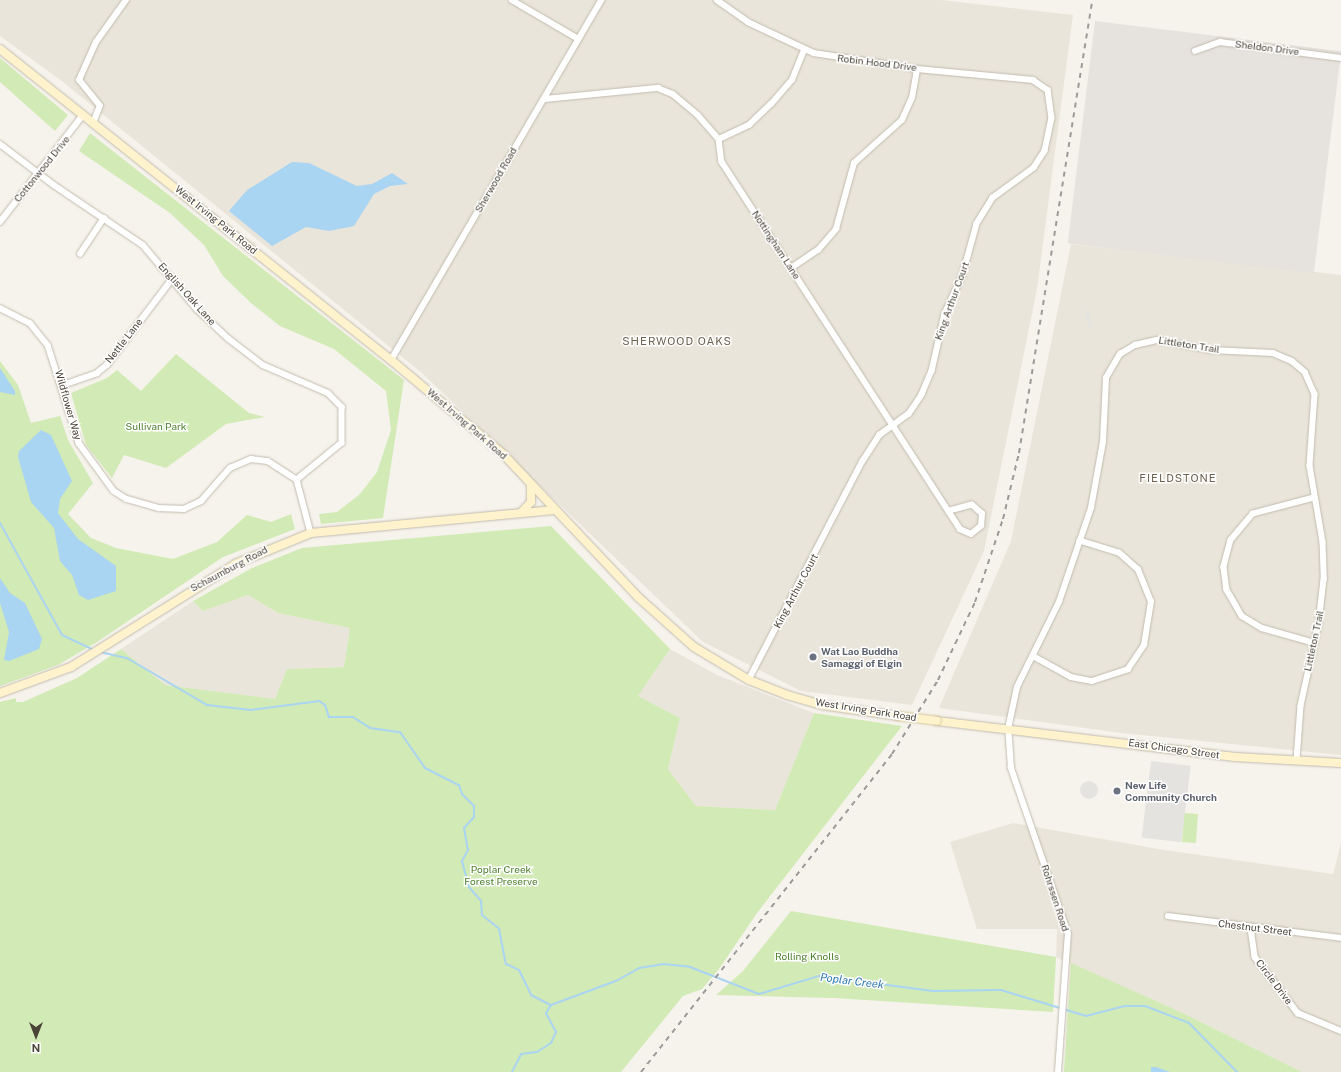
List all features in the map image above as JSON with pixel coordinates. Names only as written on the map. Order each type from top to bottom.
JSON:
[{"type":"main road","name":"West Irving Park Road","points":[[0,49],[391,360],[503,454],[554,510],[638,597],[694,647],[749,680],[822,705],[1008,729]]},
{"type":"main road","points":[[521,513],[533,498],[530,484]]},
{"type":"main road","name":"Schaumburg Road","points":[[0,693],[71,667],[102,649],[235,564],[311,533],[554,510]]},
{"type":"main road","name":"East Chicago Street","points":[[1008,729],[1297,761],[1341,764]]},
{"type":"street","points":[[92,123],[100,106],[79,80],[96,42],[126,0]]},
{"type":"street","points":[[512,0],[578,38]]},
{"type":"street","name":"Sherwood Road","points":[[391,360],[545,99],[578,38],[601,0]]},
{"type":"street","name":"Robin Hood Drive","points":[[717,0],[748,22],[804,50],[917,69],[1033,80],[1048,90]]},
{"type":"street","name":"Sheldon Drive","points":[[1195,51],[1220,42],[1341,58]]},
{"type":"street","points":[[545,99],[658,88],[688,106],[719,139],[749,125],[771,104],[792,80],[804,50]]},
{"type":"street","points":[[791,268],[818,250],[836,229],[854,163],[902,120],[912,98],[917,69]]},
{"type":"street","name":"King Arthur Court","points":[[749,680],[864,461],[892,423],[909,414],[927,383],[938,336],[963,275],[977,224],[994,198],[1034,168],[1045,151],[1052,118],[1048,90]]},
{"type":"street","name":"Cottonwood Drive","points":[[0,222],[83,115]]},
{"type":"street","name":"Nottingham Lane","points":[[719,139],[722,162],[949,511],[964,533],[971,534],[981,526],[982,514],[972,505],[949,511]]},
{"type":"street","name":"English Oak Lane","points":[[0,144],[38,173],[143,245],[172,279],[229,339],[264,365],[328,393],[342,407],[342,443],[297,480]]},
{"type":"street","points":[[80,254],[104,218]]},
{"type":"street","name":"Nettle Lane","points":[[63,385],[92,376],[107,365],[172,279]]},
{"type":"street","name":"Wildflower Way","points":[[0,308],[30,323],[48,345],[63,385],[83,452],[114,491],[127,499],[168,510],[184,509],[201,501],[230,468],[250,459],[268,461],[297,480]]},
{"type":"street","name":"Littleton Trail","points":[[1008,729],[1017,686],[1059,602],[1080,541],[1101,460],[1106,378],[1120,354],[1146,341],[1273,353],[1299,366],[1310,382],[1316,406],[1310,466],[1325,569],[1315,643],[1301,706],[1297,761]]},
{"type":"street","points":[[297,480],[311,533]]},
{"type":"street","points":[[1314,498],[1253,514],[1231,540],[1224,567],[1227,590],[1242,616],[1267,630],[1315,643]]},
{"type":"street","points":[[1033,656],[1071,677],[1092,681],[1128,669],[1144,645],[1151,602],[1138,570],[1119,553],[1080,541]]},
{"type":"street","name":"Rohrssen Road","points":[[1008,729],[1012,768],[1068,934],[1058,1072]]},
{"type":"street","name":"Chestnut Street","points":[[1168,916],[1251,928],[1341,938]]},
{"type":"street","name":"Circle Drive","points":[[1251,928],[1255,957],[1298,1013],[1341,1031]]},
{"type":"shaded area","points":[[0,0],[941,0],[1073,15],[1037,289],[984,551],[912,705],[801,691],[703,642],[423,374],[63,82],[0,36]]},
{"type":"shaded area","points":[[1095,21],[1341,51],[1314,274],[1068,243]]},
{"type":"shaded area","points":[[1071,244],[1341,275],[1341,755],[1121,733],[939,708],[1011,541]]},
{"type":"shaded area","points":[[1089,310],[1093,326],[1089,327],[1084,311]]},
{"type":"shaded area","points":[[248,595],[278,613],[350,628],[344,667],[287,669],[275,699],[165,685],[121,649],[193,601],[203,611]]},
{"type":"shaded area","points":[[670,649],[717,675],[814,713],[775,810],[696,806],[668,769],[680,718],[638,696]]},
{"type":"shaded area","points":[[1151,761],[1191,766],[1181,842],[1142,837]]},
{"type":"shaded area","points":[[1089,781],[1095,784],[1098,790],[1095,796],[1089,799],[1083,796],[1080,790],[1083,784]]},
{"type":"shaded area","points":[[1013,823],[1164,850],[1333,874],[1341,843],[1341,1072],[1302,1072],[1183,1013],[1056,957],[1057,929],[977,929],[950,842]]},
{"type":"green space","points":[[0,58],[68,115],[55,131],[0,82]]},
{"type":"green space","points":[[90,133],[404,380],[383,518],[321,524],[319,514],[337,512],[360,494],[377,472],[391,430],[386,391],[334,349],[280,326],[251,303],[223,276],[204,245],[170,213],[79,151]]},
{"type":"green space","name":"Sullivan Park","points":[[176,354],[249,413],[265,417],[226,424],[166,468],[124,455],[112,478],[86,445],[71,393],[107,378],[117,370],[141,391]]},
{"type":"green space","points":[[0,361],[18,385],[31,423],[60,416],[68,440],[93,483],[68,514],[91,538],[116,548],[173,559],[217,542],[247,515],[271,522],[291,514],[295,529],[223,557],[97,642],[58,665],[0,686]]},
{"type":"green space","name":"Poplar Creek Forest Preserve","points":[[551,526],[670,649],[638,696],[680,718],[668,769],[696,806],[775,810],[814,713],[902,726],[757,913],[719,969],[702,989],[683,996],[621,1072],[0,1072],[0,702],[16,698],[16,702],[23,702],[77,678],[121,649],[165,685],[275,699],[287,669],[344,667],[350,628],[278,613],[248,595],[203,611],[193,601],[252,568],[302,548]]},
{"type":"green space","points":[[1184,813],[1198,814],[1196,843],[1182,842]]},
{"type":"green space","name":"Rolling Knolls","points":[[791,911],[1056,957],[1053,1012],[834,998],[716,995],[743,971]]},
{"type":"green space","points":[[1071,963],[1183,1013],[1302,1072],[1064,1072]]},
{"type":"water","points":[[292,162],[309,163],[357,186],[372,184],[392,173],[408,184],[390,186],[374,194],[354,226],[329,231],[306,227],[272,246],[229,211],[247,190]]},
{"type":"water","points":[[0,368],[15,391],[15,395],[0,392]]},
{"type":"water","points":[[41,430],[51,435],[72,481],[60,499],[58,513],[78,539],[116,566],[116,591],[88,600],[79,595],[72,575],[60,561],[54,528],[31,502],[18,457],[19,451]]},
{"type":"water","points":[[0,578],[10,593],[25,603],[42,639],[39,649],[9,661],[4,660],[9,632],[0,603]]},
{"type":"water","points":[[1151,1067],[1156,1067],[1170,1072],[1151,1072]]},
{"type":"waterway","points":[[0,523],[62,635],[94,650]]},
{"type":"waterway","points":[[100,652],[127,658],[207,705],[251,710],[319,701],[325,705],[329,717],[353,717],[370,728],[400,732],[425,768],[459,785],[462,794],[474,806],[474,817],[464,828],[468,850],[462,861],[469,887],[481,901],[482,915],[499,929],[506,964],[519,970],[531,995],[551,1005]]},
{"type":"waterway","name":"Poplar Creek","points":[[512,1072],[521,1054],[537,1052],[551,1043],[556,1032],[546,1013],[551,1005],[616,981],[639,968],[663,964],[690,967],[759,994],[819,976],[933,991],[1001,990],[1086,1016],[1125,1006],[1145,1006],[1189,1023],[1237,1072]]},
{"type":"railway","points":[[641,1072],[892,754],[938,680],[975,602],[1003,519],[1019,453],[1092,0]]},
{"type":"place","name":"Wat Lao Buddha Samaggi of Elgin","points":[[813,657]]},
{"type":"place","name":"New Life Community Church","points":[[1117,791]]},
{"type":"district","name":"SHERWOOD OAKS","points":[[677,341]]},
{"type":"district","name":"FIELDSTONE","points":[[1178,478]]}]
